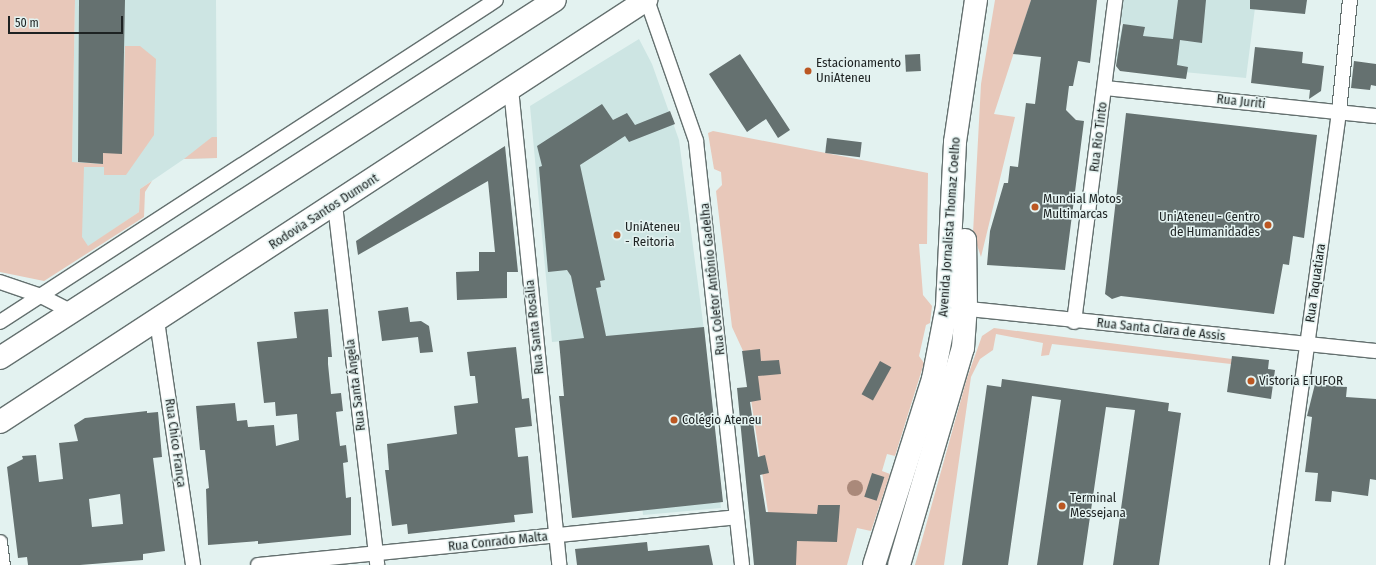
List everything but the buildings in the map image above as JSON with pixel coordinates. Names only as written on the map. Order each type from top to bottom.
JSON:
[{"type":"main road","points":[[0,358],[555,0]]},
{"type":"main road","name":"Rodovia Santos Dumont","points":[[0,422],[335,205],[647,0]]},
{"type":"main road","name":"Avenida Jornalista Thomaz Coelho","points":[[899,565],[963,348],[957,307],[956,134],[976,0]]},
{"type":"main road","name":"Avenida Jornalista Thomaz Coelho","points":[[874,565],[957,307],[964,260],[971,112],[988,0]]},
{"type":"street","points":[[0,322],[496,0]]},
{"type":"street","name":"Rua Coletor Antônio Gadelha","points":[[647,0],[696,141],[738,517],[742,565]]},
{"type":"street","name":"Rua Rio Tinto","points":[[1074,322],[1115,0]]},
{"type":"street","name":"Rua Taquatiara","points":[[1277,565],[1339,112],[1350,0]]},
{"type":"street","name":"Rua Juriti","points":[[1105,88],[1376,116]]},
{"type":"street","name":"Rua Santa Rosália","points":[[511,89],[559,565]]},
{"type":"street","name":"Rua Santa Ângela","points":[[335,205],[376,559]]},
{"type":"street","points":[[0,282],[41,296],[72,312]]},
{"type":"street","name":"Rua Santa Clara de Assis","points":[[957,307],[1074,322],[1376,351]]},
{"type":"street","name":"Rua Chico França","points":[[157,321],[193,565]]},
{"type":"street","name":"Rua Conrado Malta","points":[[258,565],[376,559],[556,536],[738,517]]},
{"type":"street","points":[[0,542],[3,565]]},
{"type":"shaded area","points":[[0,0],[75,0],[72,162],[102,164],[103,153],[122,153],[125,46],[140,46],[156,59],[154,135],[126,175],[104,175],[104,167],[84,167],[82,237],[88,246],[139,212],[140,189],[152,181],[145,192],[144,217],[44,281],[0,272]]},
{"type":"shaded area","points":[[75,0],[216,0],[217,158],[184,159],[140,189],[139,212],[76,255],[72,162]]},
{"type":"shaded area","points":[[995,0],[1031,0],[994,114],[1015,117],[981,257],[973,233],[981,84]]},
{"type":"shaded area","points":[[1122,0],[1256,0],[1246,78],[1121,66],[1115,59],[1123,24],[1120,19]]},
{"type":"shaded area","name":"UniAteneu - Reitoria","points":[[639,39],[652,64],[679,140],[704,330],[721,508],[643,515],[633,392],[604,338],[552,342],[530,106]]},
{"type":"shaded area","points":[[713,131],[928,173],[927,244],[919,244],[923,295],[932,306],[930,323],[926,325],[919,356],[924,363],[895,456],[887,454],[882,471],[890,474],[871,531],[857,528],[847,565],[776,565],[744,353],[732,327],[716,191],[722,185],[721,172],[714,169],[708,133]]},
{"type":"shaded area","points":[[212,137],[217,137],[217,158],[184,159]]},
{"type":"shaded area","points":[[994,328],[1232,359],[1231,364],[1052,344],[1049,355],[1041,356],[1043,343],[996,334],[993,350],[980,359],[971,377],[944,565],[915,565],[967,378],[982,336]]},
{"type":"shaded area","points":[[852,480],[858,480],[863,485],[861,494],[858,496],[852,496],[847,491],[847,485]]},
{"type":"place","name":"Estacionamento UniAteneu","points":[[808,71]]},
{"type":"place","name":"Mundial Motos Multimarcas","points":[[1035,207]]},
{"type":"place","name":"UniAteneu - Centro de Humanidades","points":[[1268,225]]},
{"type":"place","name":"UniAteneu - Reitoria","points":[[617,235]]},
{"type":"place","name":"Vistoria ETUFOR","points":[[1251,381]]},
{"type":"place","name":"Colégio Ateneu","points":[[674,420]]},
{"type":"place","name":"Terminal Messejana","points":[[1062,506]]}]
